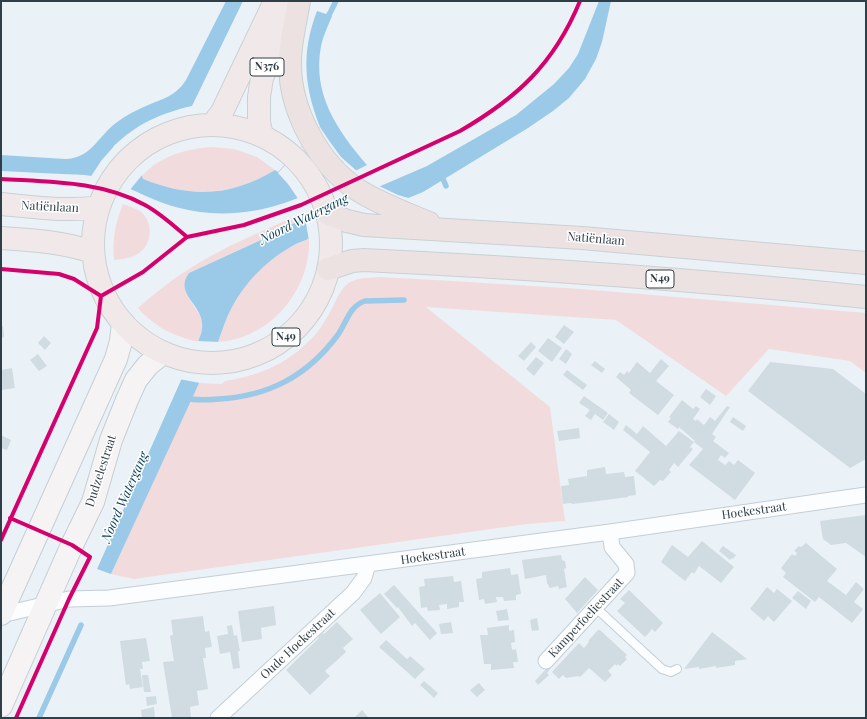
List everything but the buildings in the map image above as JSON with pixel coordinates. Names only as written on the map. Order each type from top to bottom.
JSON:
[{"type":"highway","points":[[299,1],[290,61],[292,89],[300,115],[310,138],[324,159],[350,184],[378,202],[443,229]]},
{"type":"highway","name":"Natiënlaan","points":[[327,213],[364,224],[582,238],[866,263]]},
{"type":"highway","name":"N49","points":[[328,269],[352,261],[364,260],[446,264],[590,274],[866,297]]},
{"type":"main road","name":"N376","points":[[212,125],[222,112],[275,1]]},
{"type":"main road","name":"N376","points":[[262,136],[259,122],[258,97],[262,78],[295,1]]},
{"type":"main road","name":"N49","points":[[212,125],[236,128],[262,136],[293,157],[304,169],[314,183],[327,213],[331,238],[328,269],[325,282],[310,311],[288,336],[274,346],[243,359],[212,363],[194,362],[172,356],[148,345],[134,335],[112,309],[104,295],[94,258],[94,227],[101,202],[114,176],[130,158],[155,139],[188,127],[212,125]]},
{"type":"main road","name":"Natiënlaan","points":[[1,204],[79,210],[101,202]]},
{"type":"main road","points":[[1,238],[54,242],[80,248],[94,258]]},
{"type":"main road","points":[[1,615],[116,359],[121,340],[123,323]]},
{"type":"main road","name":"Dudzelestraat","points":[[1,706],[72,545],[93,502],[111,440],[136,380],[148,365],[172,356]]},
{"type":"street","name":"Hoekestraat","points":[[1,615],[69,599],[109,598],[610,532],[866,495]]},
{"type":"street","name":"Kamperfoeliestraat","points":[[546,661],[627,573],[626,564],[612,547],[610,532]]},
{"type":"street","name":"Oude Hoekestraat","points":[[218,718],[353,593],[364,578],[368,564]]},
{"type":"lane","points":[[595,607],[662,669],[671,672],[677,668]]},
{"type":"shaded area","points":[[211,147],[234,149],[257,157],[275,170],[242,185],[226,190],[210,192],[194,192],[178,189],[143,179],[142,176],[149,169],[165,159],[183,152]]},
{"type":"shaded area","points":[[123,204],[140,211],[145,216],[150,228],[150,234],[145,246],[136,255],[125,259],[114,260],[113,245],[115,232]]},
{"type":"shaded area","points":[[304,212],[306,218],[189,273],[188,297],[200,315],[202,323],[202,329],[198,342],[180,337],[165,330],[144,315],[138,308],[169,282],[202,261]]},
{"type":"shaded area","points":[[309,239],[308,258],[303,276],[295,293],[284,308],[270,322],[254,332],[237,339],[218,342],[235,300],[253,277],[281,252]]},
{"type":"shaded area","points":[[380,277],[581,289],[866,313],[866,373],[850,361],[769,349],[726,396],[616,320],[426,307],[550,407],[565,521],[527,524],[134,579],[111,574],[198,383],[222,384],[225,381],[248,376],[280,363],[300,349],[315,335],[346,285],[357,279]]},
{"type":"water","points":[[226,1],[243,1],[192,106],[170,112],[150,120],[131,132],[113,147],[142,176],[143,179],[161,185],[194,192],[226,190],[258,179],[275,170],[278,172],[320,127],[311,97],[306,69],[308,41],[317,11],[332,16],[322,42],[319,63],[320,80],[324,96],[337,125],[367,165],[297,199],[267,208],[241,213],[207,213],[184,209],[163,203],[110,181],[92,176],[1,171],[1,155],[65,159],[80,156],[91,148],[111,127],[123,118],[137,110],[163,99],[178,90],[186,80]]},
{"type":"water","points":[[599,1],[611,1],[602,42],[596,59],[585,79],[569,98],[553,111],[528,128],[423,192],[296,244],[268,263],[251,279],[230,311],[218,342],[111,574],[97,569],[202,331],[201,316],[186,293],[185,280],[189,273],[261,240],[276,231],[427,166],[516,115],[554,84],[569,68],[578,54]]},
{"type":"pier","points":[[320,127],[341,157],[358,172],[299,200],[278,173]]},
{"type":"pier","points":[[116,144],[116,147],[143,174],[129,191],[106,182],[90,178],[101,161]]},
{"type":"pier","points":[[377,185],[398,195],[412,199],[309,241],[305,217]]},
{"type":"pier","points":[[196,341],[220,342],[200,383],[179,379]]},
{"type":"waterway","points":[[324,18],[329,15],[336,1]]},
{"type":"waterway","points":[[441,174],[446,186]]},
{"type":"waterway","points":[[186,398],[202,400],[237,397],[254,394],[286,381],[300,373],[325,350],[337,336],[351,311],[360,303],[365,301],[404,300]]},
{"type":"waterway","name":"Noord Watergang","points":[[39,718],[81,625]]},
{"type":"cycle path","points":[[101,296],[143,272],[187,237],[244,225],[301,205],[460,131],[480,119],[516,92],[546,61],[570,23],[580,1]]},
{"type":"cycle path","points":[[1,179],[75,184],[111,191],[151,208],[187,237]]},
{"type":"cycle path","points":[[1,269],[59,274],[74,279],[101,296]]},
{"type":"cycle path","points":[[1,540],[97,328],[101,296]]},
{"type":"cycle path","points":[[10,518],[72,545],[90,557],[69,599],[16,718]]}]
